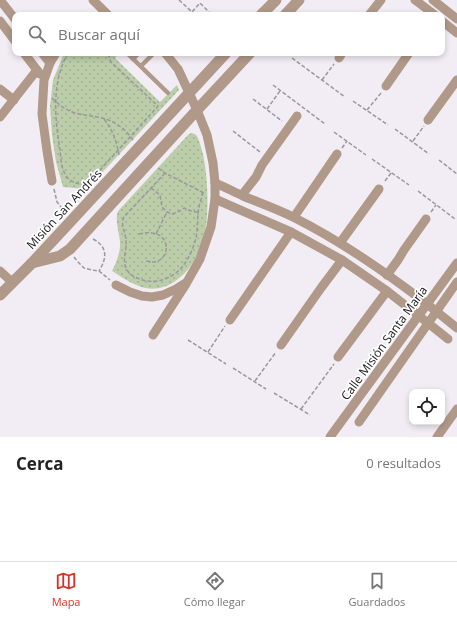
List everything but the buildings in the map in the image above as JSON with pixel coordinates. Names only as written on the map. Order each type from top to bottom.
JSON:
[{"type":"street","points":[[0,0],[12,15]]},
{"type":"street","points":[[93,0],[105,12]]},
{"type":"street","points":[[265,12],[276,0]]},
{"type":"street","points":[[288,12],[299,0]]},
{"type":"street","points":[[371,12],[381,0]]},
{"type":"street","points":[[415,0],[430,12]]},
{"type":"street","points":[[439,2],[457,19]]},
{"type":"street","points":[[445,24],[457,34]]},
{"type":"street","points":[[2,28],[12,38]]},
{"type":"street","points":[[26,56],[44,80]]},
{"type":"street","points":[[44,56],[50,64]]},
{"type":"street","points":[[52,181],[42,114],[44,80],[54,56]]},
{"type":"street","points":[[153,335],[200,260],[211,227],[215,199],[213,163],[206,135],[197,110],[178,69],[167,56]]},
{"type":"street","name":"Misión San Andrés","points":[[32,263],[223,56]]},
{"type":"street","name":"Misión San Andrés","points":[[32,263],[60,256],[70,249],[247,56]]},
{"type":"street","points":[[386,86],[407,56]]},
{"type":"street","points":[[0,117],[37,70]]},
{"type":"street","points":[[428,120],[457,80]]},
{"type":"street","points":[[0,89],[14,100]]},
{"type":"street","points":[[242,195],[297,116]]},
{"type":"street","points":[[294,217],[338,154]]},
{"type":"street","points":[[215,183],[294,217],[340,243],[388,275],[437,311],[457,328]]},
{"type":"street","points":[[340,243],[379,189]]},
{"type":"street","points":[[215,199],[291,232],[342,260],[387,291],[448,339]]},
{"type":"street","points":[[388,275],[426,218]]},
{"type":"street","points":[[71,221],[84,234]]},
{"type":"street","points":[[230,320],[291,232]]},
{"type":"street","points":[[281,346],[342,260]]},
{"type":"street","points":[[0,295],[32,263]]},
{"type":"street","name":"Calle Misión Santa María","points":[[330,437],[457,263]]},
{"type":"street","points":[[0,272],[12,282]]},
{"type":"street","points":[[116,285],[142,296],[152,297],[163,295],[187,282]]},
{"type":"street","name":"Calle Misión Santa María","points":[[359,422],[457,282]]},
{"type":"street","points":[[338,357],[387,291]]},
{"type":"street","points":[[437,437],[457,409]]},
{"type":"lane","points":[[130,56],[168,92]]},
{"type":"lane","points":[[133,59],[136,56]]},
{"type":"lane","points":[[141,66],[151,56]]},
{"type":"path","points":[[180,0],[192,12],[200,3],[209,12]]},
{"type":"path","points":[[67,56],[58,76],[55,101],[56,126],[62,168],[71,181],[83,185],[91,180],[158,106],[111,62],[109,56]]},
{"type":"path","points":[[322,80],[340,56]]},
{"type":"path","points":[[292,58],[345,97]]},
{"type":"path","points":[[273,85],[325,124]]},
{"type":"path","points":[[367,111],[386,86]]},
{"type":"path","points":[[267,109],[280,91]]},
{"type":"path","points":[[253,99],[289,127]]},
{"type":"path","points":[[353,100],[388,126]]},
{"type":"path","points":[[104,118],[115,137],[121,167]]},
{"type":"path","points":[[412,142],[428,120]]},
{"type":"path","points":[[395,129],[429,154]]},
{"type":"path","points":[[232,131],[267,158]]},
{"type":"path","points":[[334,132],[366,155]]},
{"type":"path","points":[[372,159],[409,186]]},
{"type":"path","points":[[438,160],[457,173]]},
{"type":"path","points":[[165,173],[122,220],[126,242],[124,263],[125,268],[133,277],[141,280],[156,282],[173,276],[185,263],[196,237],[198,212],[203,192]]},
{"type":"path","points":[[379,189],[392,173]]},
{"type":"path","points":[[52,181],[57,202],[71,221]]},
{"type":"path","points":[[152,188],[160,195],[162,207],[167,212],[172,214],[184,208],[198,212]]},
{"type":"path","points":[[418,190],[455,219]]},
{"type":"path","points":[[156,234],[167,212]]},
{"type":"path","points":[[139,234],[153,233],[161,236],[165,240],[167,247],[165,254],[160,260],[152,262],[145,261]]},
{"type":"path","points":[[84,234],[96,240],[102,247],[105,255],[104,263],[99,271]]},
{"type":"path","points":[[70,249],[78,262],[84,268],[99,271],[116,285]]},
{"type":"path","points":[[208,352],[230,320]]},
{"type":"path","points":[[188,340],[226,364]]},
{"type":"path","points":[[255,382],[281,346]]},
{"type":"path","points":[[301,409],[338,357]]},
{"type":"path","points":[[233,368],[266,389]]},
{"type":"path","points":[[274,393],[310,415]]},
{"type":"green space","points":[[63,56],[117,56],[115,58],[160,102],[177,85],[179,90],[85,191],[63,187],[56,162],[52,135],[50,106],[53,80]]},
{"type":"green space","points":[[191,133],[195,134],[198,138],[205,164],[207,216],[204,237],[193,262],[180,278],[167,286],[156,289],[141,287],[112,271],[120,247],[117,213]]}]
